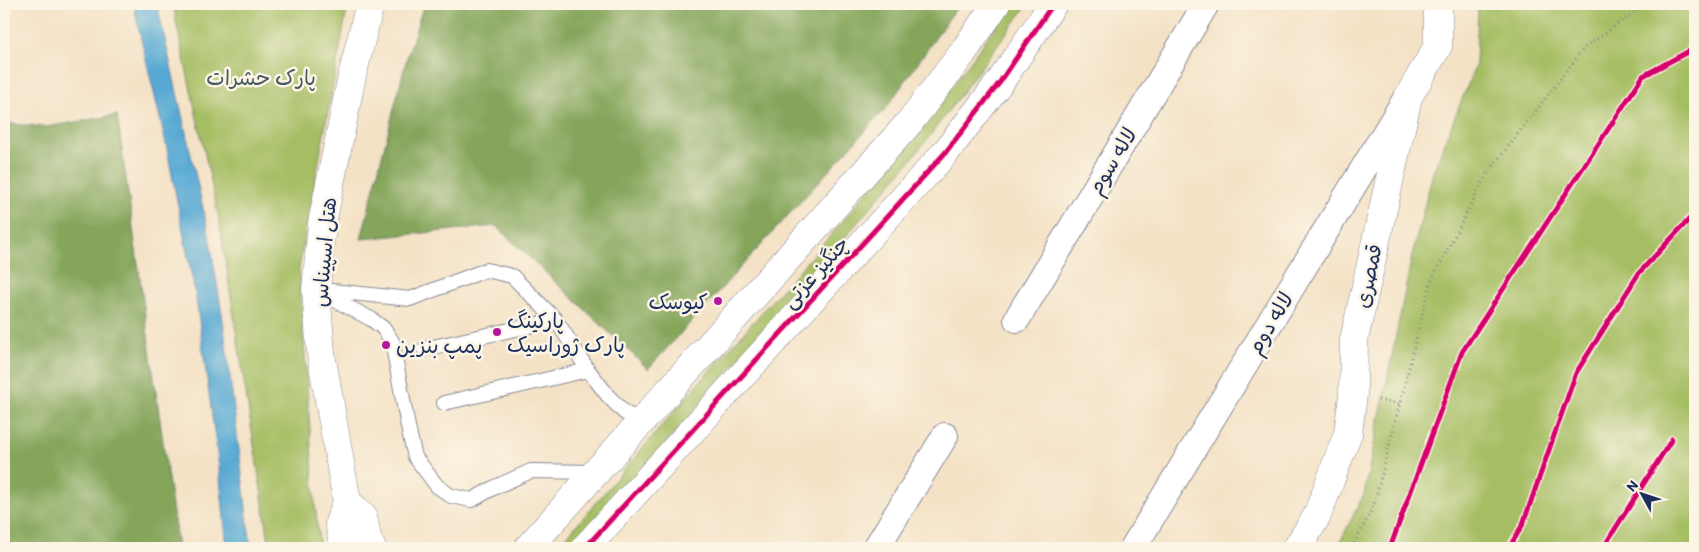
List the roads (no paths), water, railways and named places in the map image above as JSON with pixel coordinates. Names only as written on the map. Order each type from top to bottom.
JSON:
[{"type":"street","name":"هتل اسپیناس","points":[[347,502],[321,354],[316,290],[322,223],[352,76],[370,4]]},
{"type":"street","name":"چنگیز عزتی","points":[[528,548],[909,123],[962,54],[996,4]]},
{"type":"street","name":"چنگیز عزتی","points":[[585,548],[945,152],[1000,82],[1053,4]]},
{"type":"street","name":"لاله سوم","points":[[1017,319],[1206,4]]},
{"type":"street","name":"قمصری","points":[[1297,548],[1317,516],[1348,433],[1353,395],[1354,340],[1408,97],[1438,46],[1438,4]]},
{"type":"street","name":"لاله دوم","points":[[1133,548],[1408,97]]},
{"type":"street","points":[[876,548],[945,436]]},
{"type":"street","points":[[344,548],[339,523],[347,502],[363,516],[368,542],[372,548]]},
{"type":"lane","points":[[316,290],[410,299],[486,270],[512,276],[556,320],[588,370],[609,397],[625,413],[642,421]]},
{"type":"lane","points":[[316,290],[371,319],[383,328],[392,341],[415,457],[436,486],[452,496],[472,500],[495,487],[531,471],[597,472]]},
{"type":"lane","points":[[424,349],[556,320]]},
{"type":"lane","points":[[444,403],[588,370]]},
{"type":"water","points":[[134,4],[157,4],[209,235],[223,320],[251,548],[227,548],[219,468],[196,298],[165,139]]},
{"type":"place","name":"کیوسک","points":[[718,301]]},
{"type":"place","name":"پارکینگ پارک ژوراسیک","points":[[497,332]]},
{"type":"place","name":"پمپ بنزین","points":[[386,345]]},
{"type":"park label","name":"پارک حشرات","points":[[261,77]]}]
